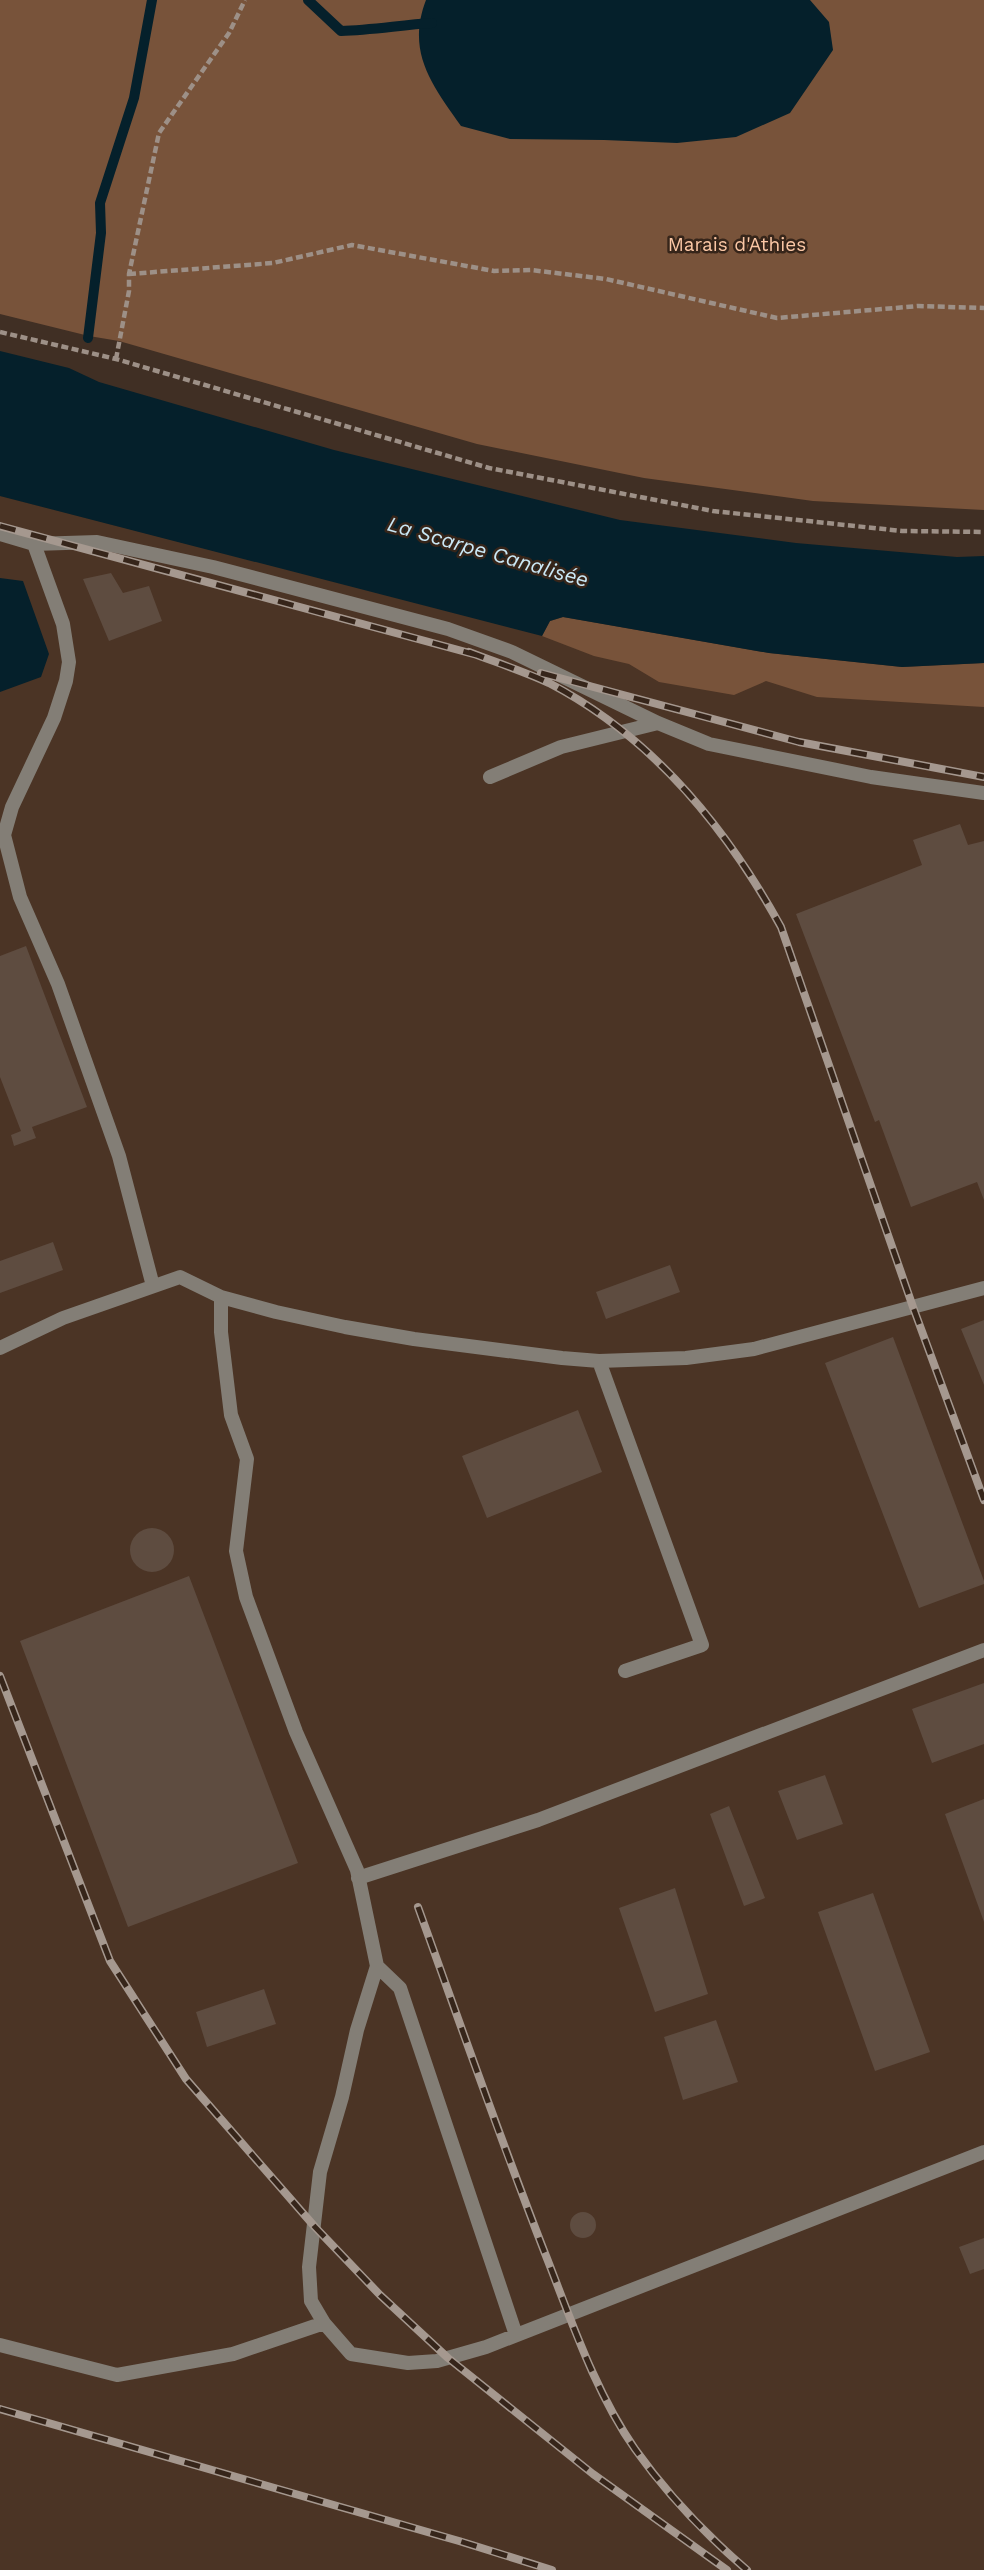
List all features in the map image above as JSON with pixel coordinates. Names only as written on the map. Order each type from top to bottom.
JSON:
[{"type":"lane","points":[[0,534],[34,544],[97,542],[139,549],[448,629],[512,652],[658,723],[709,744],[871,777],[984,793]]},
{"type":"lane","points":[[34,544],[63,624],[69,662],[54,718],[6,811],[4,835],[20,897],[58,984],[119,1156],[153,1286]]},
{"type":"lane","points":[[490,777],[561,747],[658,723]]},
{"type":"lane","points":[[0,1348],[63,1318],[180,1277],[221,1297],[276,1312],[414,1339],[599,1361],[686,1358],[754,1349],[984,1288]]},
{"type":"lane","points":[[221,1297],[231,1415],[247,1459],[236,1551],[246,1597],[296,1732],[358,1878],[377,1966],[357,2030],[342,2097],[320,2172],[309,2267],[311,2301],[324,2323],[351,2354],[408,2363],[437,2361],[516,2335],[984,2152]]},
{"type":"lane","points":[[599,1361],[702,1644],[625,1671]]},
{"type":"lane","points":[[358,1878],[538,1820],[984,1650]]},
{"type":"lane","points":[[377,1966],[400,1988],[516,2335]]},
{"type":"lane","points":[[0,2345],[117,2375],[233,2354],[324,2323]]},
{"type":"path","points":[[116,359],[129,291],[129,275],[159,133],[229,33],[245,0]]},
{"type":"path","points":[[129,275],[273,263],[352,245],[494,271],[531,270],[606,279],[777,318],[918,306],[984,308]]},
{"type":"path","points":[[0,332],[116,359],[489,468],[713,511],[902,531],[984,532]]},
{"type":"shaded area","points":[[0,496],[219,552],[769,653],[902,667],[984,663],[984,2570],[0,2570]]},
{"type":"green space","name":"Marais d'Athies","points":[[0,0],[984,0],[984,510],[813,501],[644,478],[477,444],[119,341],[0,314]]},
{"type":"green space","points":[[563,617],[769,653],[902,667],[984,663],[984,707],[817,697],[766,681],[734,695],[659,682],[629,664],[594,656],[542,636],[550,621]]},
{"type":"water","points":[[426,0],[810,0],[829,22],[833,50],[790,113],[736,137],[677,143],[510,139],[461,126],[440,96],[425,67],[421,52],[419,36]]},
{"type":"water","name":"La Scarpe Canalisée","points":[[0,351],[69,368],[99,382],[334,450],[620,520],[796,543],[957,557],[984,556],[984,663],[902,667],[769,653],[563,617],[550,621],[542,636],[0,496]]},
{"type":"water","points":[[0,578],[23,581],[49,654],[41,677],[0,692]]},
{"type":"building","points":[[111,573],[123,593],[149,586],[162,621],[109,641],[83,579]]},
{"type":"building","points":[[960,824],[968,845],[984,841],[984,1200],[977,1182],[911,1207],[879,1120],[875,1122],[796,914],[922,865],[913,840]]},
{"type":"building","points":[[26,946],[87,1107],[32,1127],[36,1138],[14,1146],[11,1135],[21,1131],[0,1077],[0,956]]},
{"type":"building","points":[[53,1242],[63,1270],[0,1293],[0,1261]]},
{"type":"building","points":[[670,1265],[680,1292],[606,1319],[596,1292]]},
{"type":"building","points":[[984,1320],[984,1385],[961,1329]]},
{"type":"building","points":[[893,1337],[984,1581],[984,1584],[919,1608],[825,1363]]},
{"type":"building","points":[[578,1410],[602,1472],[487,1518],[462,1456]]},
{"type":"building","points":[[152,1528],[161,1529],[168,1534],[173,1541],[173,1559],[168,1566],[161,1571],[152,1572],[143,1571],[136,1566],[131,1559],[130,1550],[131,1541],[136,1534],[143,1529]]},
{"type":"building","points":[[189,1576],[298,1863],[128,1927],[20,1641]]},
{"type":"building","points":[[984,1683],[984,1744],[932,1763],[912,1709]]},
{"type":"building","points":[[825,1775],[843,1824],[797,1840],[778,1791]]},
{"type":"building","points":[[984,1799],[984,1922],[945,1814]]},
{"type":"building","points":[[729,1806],[765,1898],[744,1906],[710,1814]]},
{"type":"building","points":[[675,1888],[708,1994],[655,2012],[619,1908]]},
{"type":"building","points":[[873,1893],[930,2052],[875,2071],[818,1912]]},
{"type":"building","points":[[264,1989],[276,2024],[207,2047],[196,2012]]},
{"type":"building","points":[[716,2020],[738,2082],[683,2100],[664,2037]]},
{"type":"building","points":[[583,2212],[592,2216],[596,2225],[592,2234],[583,2238],[574,2234],[570,2225],[574,2216]]},
{"type":"building","points":[[984,2238],[984,2269],[970,2274],[959,2247]]},
{"type":"waterway","points":[[88,338],[101,233],[100,203],[134,98],[152,0]]},
{"type":"waterway","points":[[308,0],[341,31],[432,23]]},
{"type":"railway","points":[[0,526],[477,655]]},
{"type":"railway","points":[[469,652],[549,683],[621,729],[683,787],[736,854],[759,890],[781,927],[913,1307],[984,1500]]},
{"type":"railway","points":[[541,673],[799,742],[984,777]]},
{"type":"railway","points":[[0,1676],[110,1961],[186,2079],[315,2227],[380,2295],[448,2358],[593,2474],[727,2570]]},
{"type":"railway","points":[[418,1907],[514,2173],[576,2334],[608,2405],[635,2449],[673,2498],[747,2570]]},
{"type":"railway","points":[[0,2409],[552,2570]]}]
